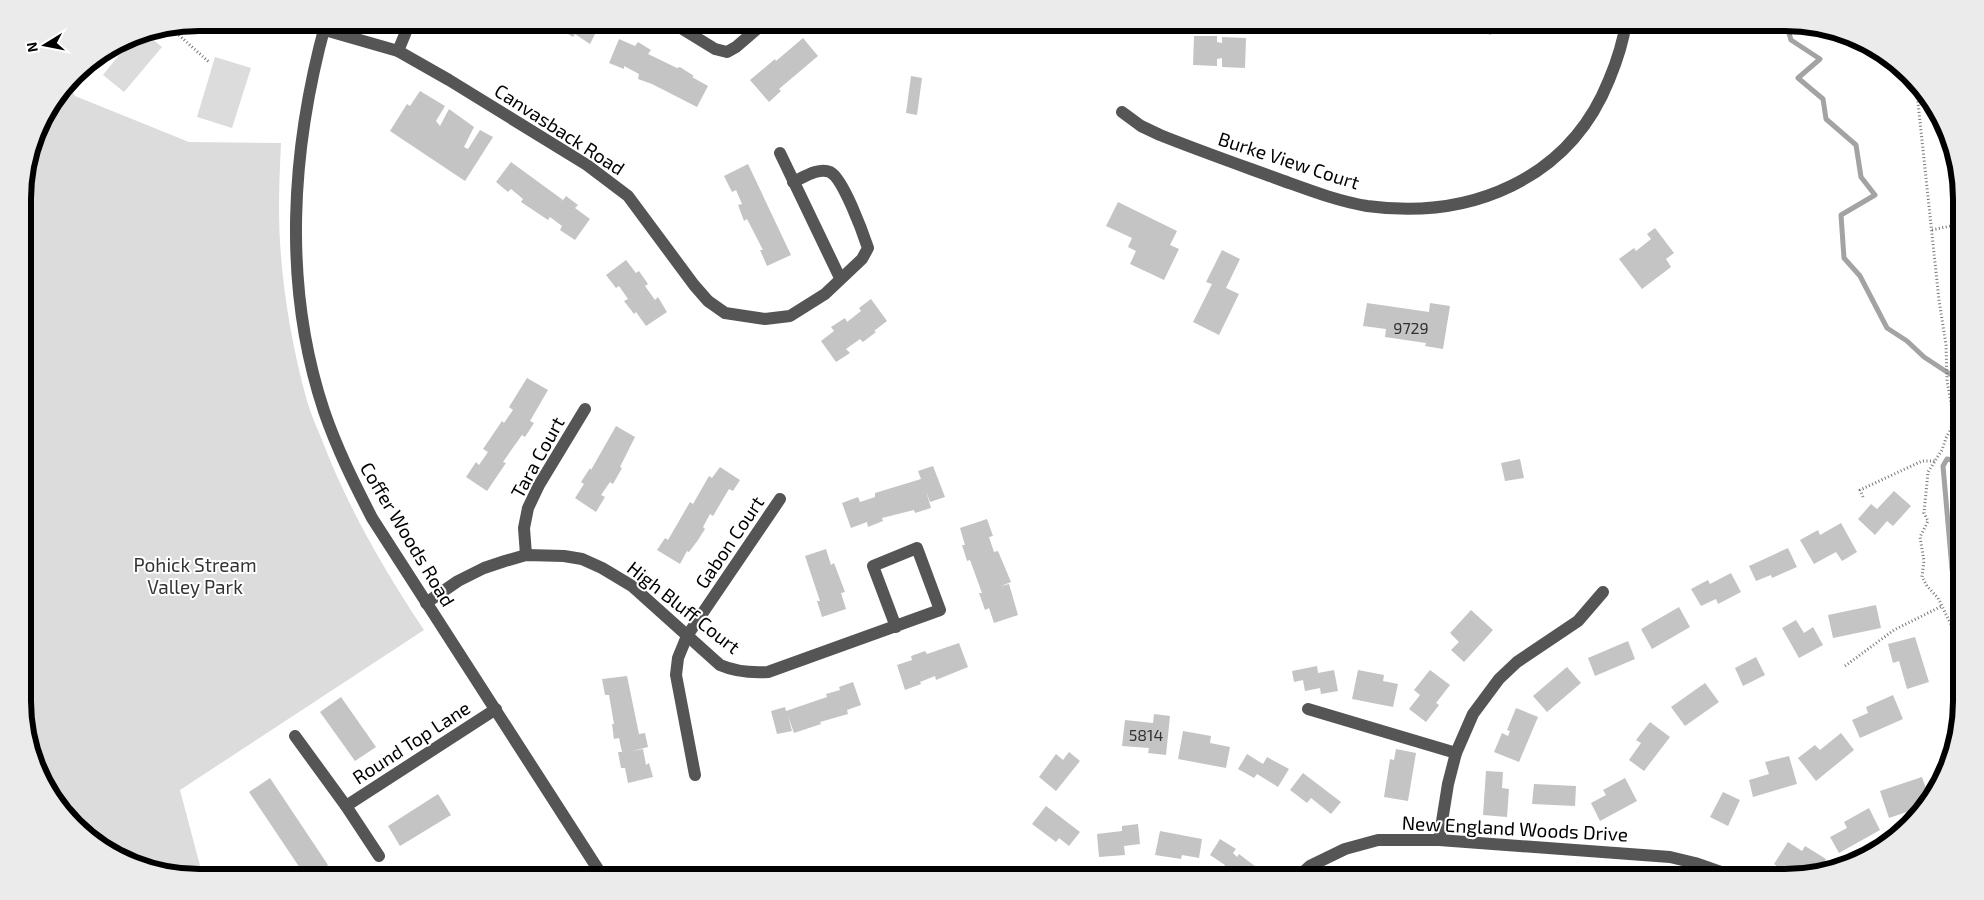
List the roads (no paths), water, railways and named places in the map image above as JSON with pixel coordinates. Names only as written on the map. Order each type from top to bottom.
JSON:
[{"type":"street","name":"Burke View Court","points":[[1122,112],[1141,126],[1160,135],[1346,202],[1394,208],[1450,204],[1479,198],[1509,188],[1536,173],[1565,149],[1578,135],[1602,97],[1618,59],[1624,31]]},
{"type":"street","name":"Coffer Woods Road","points":[[323,32],[302,143],[296,202],[296,252],[302,322],[324,411],[346,468],[372,518],[598,869]]},
{"type":"street","name":"Canvasback Road","points":[[339,32],[398,51],[449,80],[587,165],[628,196],[694,285],[708,301],[726,313],[765,319],[790,316],[825,294],[862,259],[868,248],[838,178],[829,171],[818,171],[793,182]]},
{"type":"street","points":[[398,51],[406,32]]},
{"type":"street","points":[[687,32],[715,49],[726,52],[736,47],[754,32]]},
{"type":"street","points":[[780,153],[840,278]]},
{"type":"street","name":"Tara Court","points":[[526,555],[524,528],[528,508],[539,485],[585,409]]},
{"type":"street","name":"Gabon Court","points":[[695,775],[676,675],[678,658],[687,636],[780,499]]},
{"type":"street","name":"High Bluff Court","points":[[426,603],[458,581],[484,568],[526,555],[564,556],[582,559],[602,568],[632,586],[720,665],[733,670],[751,673],[768,672],[896,627],[940,610],[917,548],[873,566],[896,627]]},
{"type":"street","points":[[1439,840],[1448,784],[1456,753],[1473,714],[1499,680],[1517,662],[1578,621],[1603,592]]},
{"type":"street","name":"Round Top Lane","points":[[346,806],[496,709]]},
{"type":"street","points":[[1308,709],[1456,753]]},
{"type":"street","name":"Round Top Lane","points":[[295,736],[346,806],[379,856]]},
{"type":"street","name":"New England Woods Drive","points":[[1307,868],[1345,849],[1378,840],[1439,840],[1670,857],[1695,862],[1711,868]]},
{"type":"waterway","points":[[1788,31],[1791,40],[1820,59],[1798,78],[1823,99],[1826,119],[1856,145],[1861,177],[1875,195],[1841,215],[1844,258],[1860,276],[1887,328],[1907,341],[1924,357],[1953,376]]},
{"type":"waterway","points":[[1953,460],[1947,459],[1943,466],[1953,575]]},
{"type":"park label","name":"Pohick Stream Valley Park","points":[[195,575]]}]
